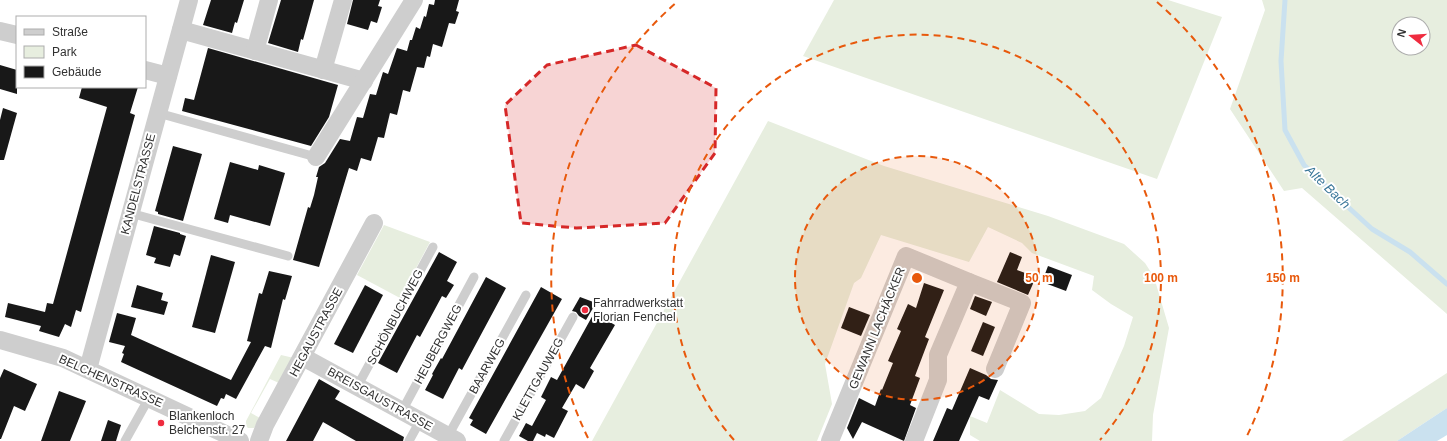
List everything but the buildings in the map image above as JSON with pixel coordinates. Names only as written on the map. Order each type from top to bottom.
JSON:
[{"type":"street","name":"KANDELSTRASSE","points":[[88,369],[189,0]]},
{"type":"street","points":[[255,51],[269,0]]},
{"type":"street","points":[[323,70],[343,0]]},
{"type":"street","points":[[316,157],[414,0]]},
{"type":"street","points":[[181,30],[364,81]]},
{"type":"street","points":[[0,31],[16,35]]},
{"type":"street","points":[[146,70],[168,76]]},
{"type":"street","name":"HEGAUSTRASSE","points":[[259,441],[265,425],[374,223]]},
{"type":"street","name":"GEWANN LACHÄCKER","points":[[830,441],[906,256],[1022,303],[995,369]]},
{"type":"street","points":[[914,441],[938,380],[938,355],[969,282]]},
{"type":"street","name":"BELCHENSTRASSE","points":[[0,340],[63,358],[240,441]]},
{"type":"street","name":"BREISGAUSTRASSE","points":[[302,357],[453,439]]},
{"type":"lane","points":[[158,113],[316,157]]},
{"type":"lane","points":[[130,213],[288,256]]},
{"type":"lane","name":"SCHÖNBUCHWEG","points":[[358,387],[433,247]]},
{"type":"lane","name":"HEUBERGWEG","points":[[402,411],[474,277]]},
{"type":"lane","name":"BAARWEG","points":[[453,439],[526,295]]},
{"type":"lane","name":"KLETTGAUWEG","points":[[504,441],[573,317]]},
{"type":"lane","points":[[125,441],[149,398]]},
{"type":"lane","points":[[409,441],[420,421]]},
{"type":"highlighted area","points":[[636,45],[716,88],[715,153],[665,223],[576,228],[521,223],[505,105],[547,65]]},
{"type":"green space","points":[[834,0],[1168,0],[1222,17],[1157,179],[803,56]]},
{"type":"green space","points":[[1262,0],[1447,0],[1447,314],[1302,188],[1284,191],[1230,109],[1265,10]]},
{"type":"green space","points":[[768,121],[884,166],[1048,216],[1124,244],[1145,263],[1154,277],[1169,328],[1153,415],[1152,441],[980,441],[970,435],[970,416],[987,423],[1000,390],[1039,414],[1059,415],[1085,411],[1101,398],[1124,346],[1133,317],[1111,304],[1092,290],[1094,276],[1032,253],[1022,243],[988,227],[969,262],[881,235],[861,278],[854,283],[825,364],[832,404],[817,441],[592,441]]},
{"type":"green space","points":[[384,225],[430,242],[400,298],[357,275]]},
{"type":"green space","points":[[281,355],[294,358],[279,383],[270,379],[251,413],[260,418],[254,428],[248,428],[246,426],[246,421]]},
{"type":"green space","points":[[1447,373],[1447,408],[1397,441],[1342,441]]},
{"type":"water","points":[[1447,408],[1447,435],[1437,441],[1397,441]]},
{"type":"waterway","name":"Alte Bach","points":[[1285,0],[1281,61],[1285,130],[1304,165],[1372,229],[1410,252],[1447,284]]},
{"type":"place","name":"Fahrradwerkstatt Florian Fenchel","points":[[585,310]]},
{"type":"place","name":"Blankenloch Belchenstr. 27","points":[[161,423]]}]
